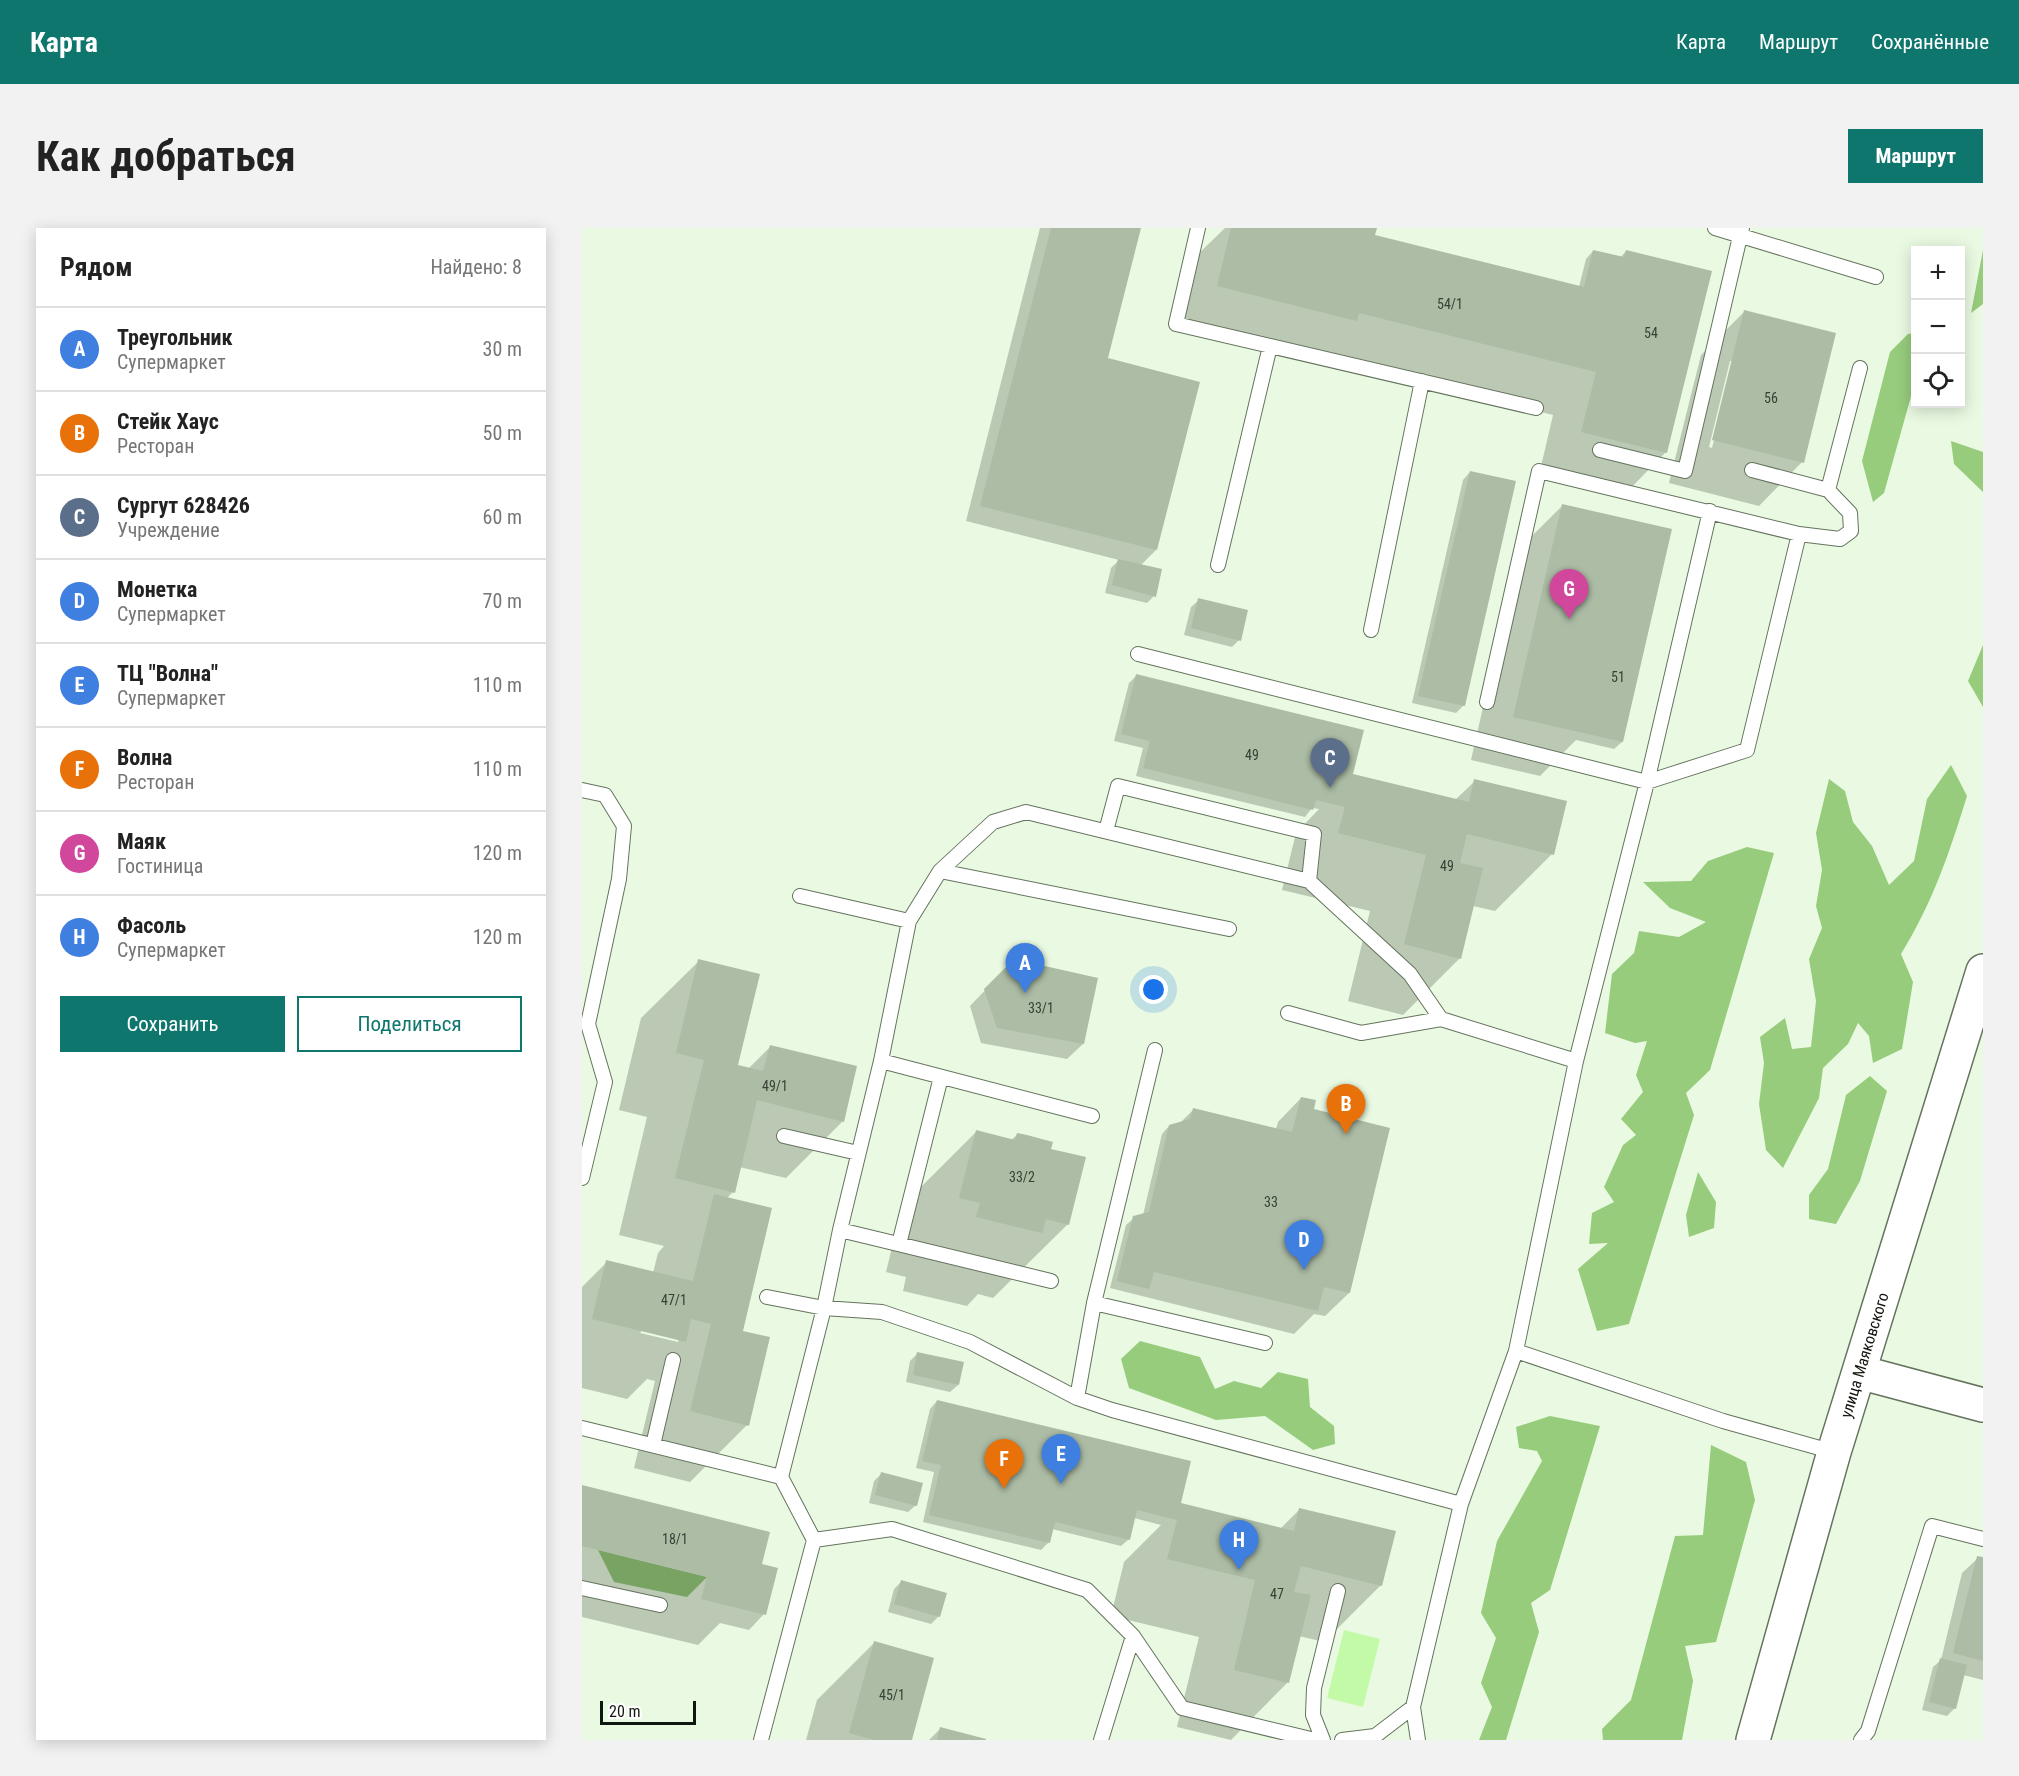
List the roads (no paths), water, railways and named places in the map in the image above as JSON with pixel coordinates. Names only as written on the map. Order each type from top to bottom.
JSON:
[{"type":"main road","name":"улица Маяковского","points":[[1753,1740],[1834,1452],[1983,971]]},
{"type":"main road","points":[[1859,1372],[1983,1405]]},
{"type":"lane","points":[[1198,228],[1176,324],[1536,408]]},
{"type":"lane","points":[[1715,228],[1741,231],[1876,277]]},
{"type":"lane","points":[[1600,450],[1685,471],[1741,231]]},
{"type":"lane","points":[[1218,565],[1270,346]]},
{"type":"lane","points":[[1828,490],[1860,368]]},
{"type":"lane","points":[[1371,630],[1422,381]]},
{"type":"lane","points":[[1487,702],[1539,471],[1799,534],[1840,539],[1851,531],[1850,513],[1828,490],[1752,470]]},
{"type":"lane","points":[[1418,1740],[1413,1707],[1461,1504],[1516,1351],[1576,1061],[1647,782],[1710,511]]},
{"type":"lane","points":[[1138,654],[1647,782],[1747,750],[1799,534]]},
{"type":"lane","points":[[1106,831],[1118,786],[1314,834],[1309,881]]},
{"type":"lane","points":[[582,790],[605,795],[624,826],[619,879],[585,1024],[605,1082],[582,1178]]},
{"type":"lane","points":[[761,1740],[814,1540],[781,1477],[824,1308],[840,1230],[881,1061],[909,921],[940,871],[993,822],[1026,812],[1309,881],[1410,974],[1441,1019]]},
{"type":"lane","points":[[940,871],[1229,929]]},
{"type":"lane","points":[[800,896],[909,921]]},
{"type":"lane","points":[[1288,1013],[1361,1033],[1441,1019],[1576,1061]]},
{"type":"lane","points":[[1077,1398],[1094,1304],[1155,1050]]},
{"type":"lane","points":[[881,1061],[1092,1116]]},
{"type":"lane","points":[[899,1244],[941,1077]]},
{"type":"lane","points":[[784,1136],[858,1154]]},
{"type":"lane","points":[[840,1230],[1051,1281]]},
{"type":"lane","points":[[766,1297],[824,1308],[882,1312],[970,1342],[1077,1398],[1112,1410],[1461,1504]]},
{"type":"lane","points":[[1094,1304],[1265,1343]]},
{"type":"lane","points":[[1516,1351],[1723,1421],[1834,1452]]},
{"type":"lane","points":[[653,1445],[673,1360]]},
{"type":"lane","points":[[582,1428],[781,1477]]},
{"type":"lane","points":[[1861,1740],[1868,1731],[1932,1526],[1983,1539]]},
{"type":"lane","points":[[814,1540],[892,1530],[1088,1590],[1133,1636],[1182,1708],[1315,1740]]},
{"type":"lane","points":[[582,1588],[660,1605]]},
{"type":"lane","points":[[1323,1740],[1313,1715],[1314,1688],[1338,1591]]},
{"type":"lane","points":[[1101,1740],[1133,1636]]},
{"type":"lane","points":[[1342,1740],[1375,1736],[1413,1707]]},
{"type":"place","name":"Маяк","points":[[1569,619]]},
{"type":"place","name":"Сургут 628426","points":[[1330,788]]},
{"type":"place","name":"Треугольник","points":[[1025,993]]},
{"type":"place","name":"Стейк Хаус","points":[[1346,1134]]},
{"type":"place","name":"Монетка","points":[[1304,1270]]},
{"type":"place","name":"ТЦ \"Волна\"","points":[[1061,1484]]},
{"type":"place","name":"Волна","points":[[1004,1489]]},
{"type":"place","name":"Фасоль","points":[[1239,1570]]}]
